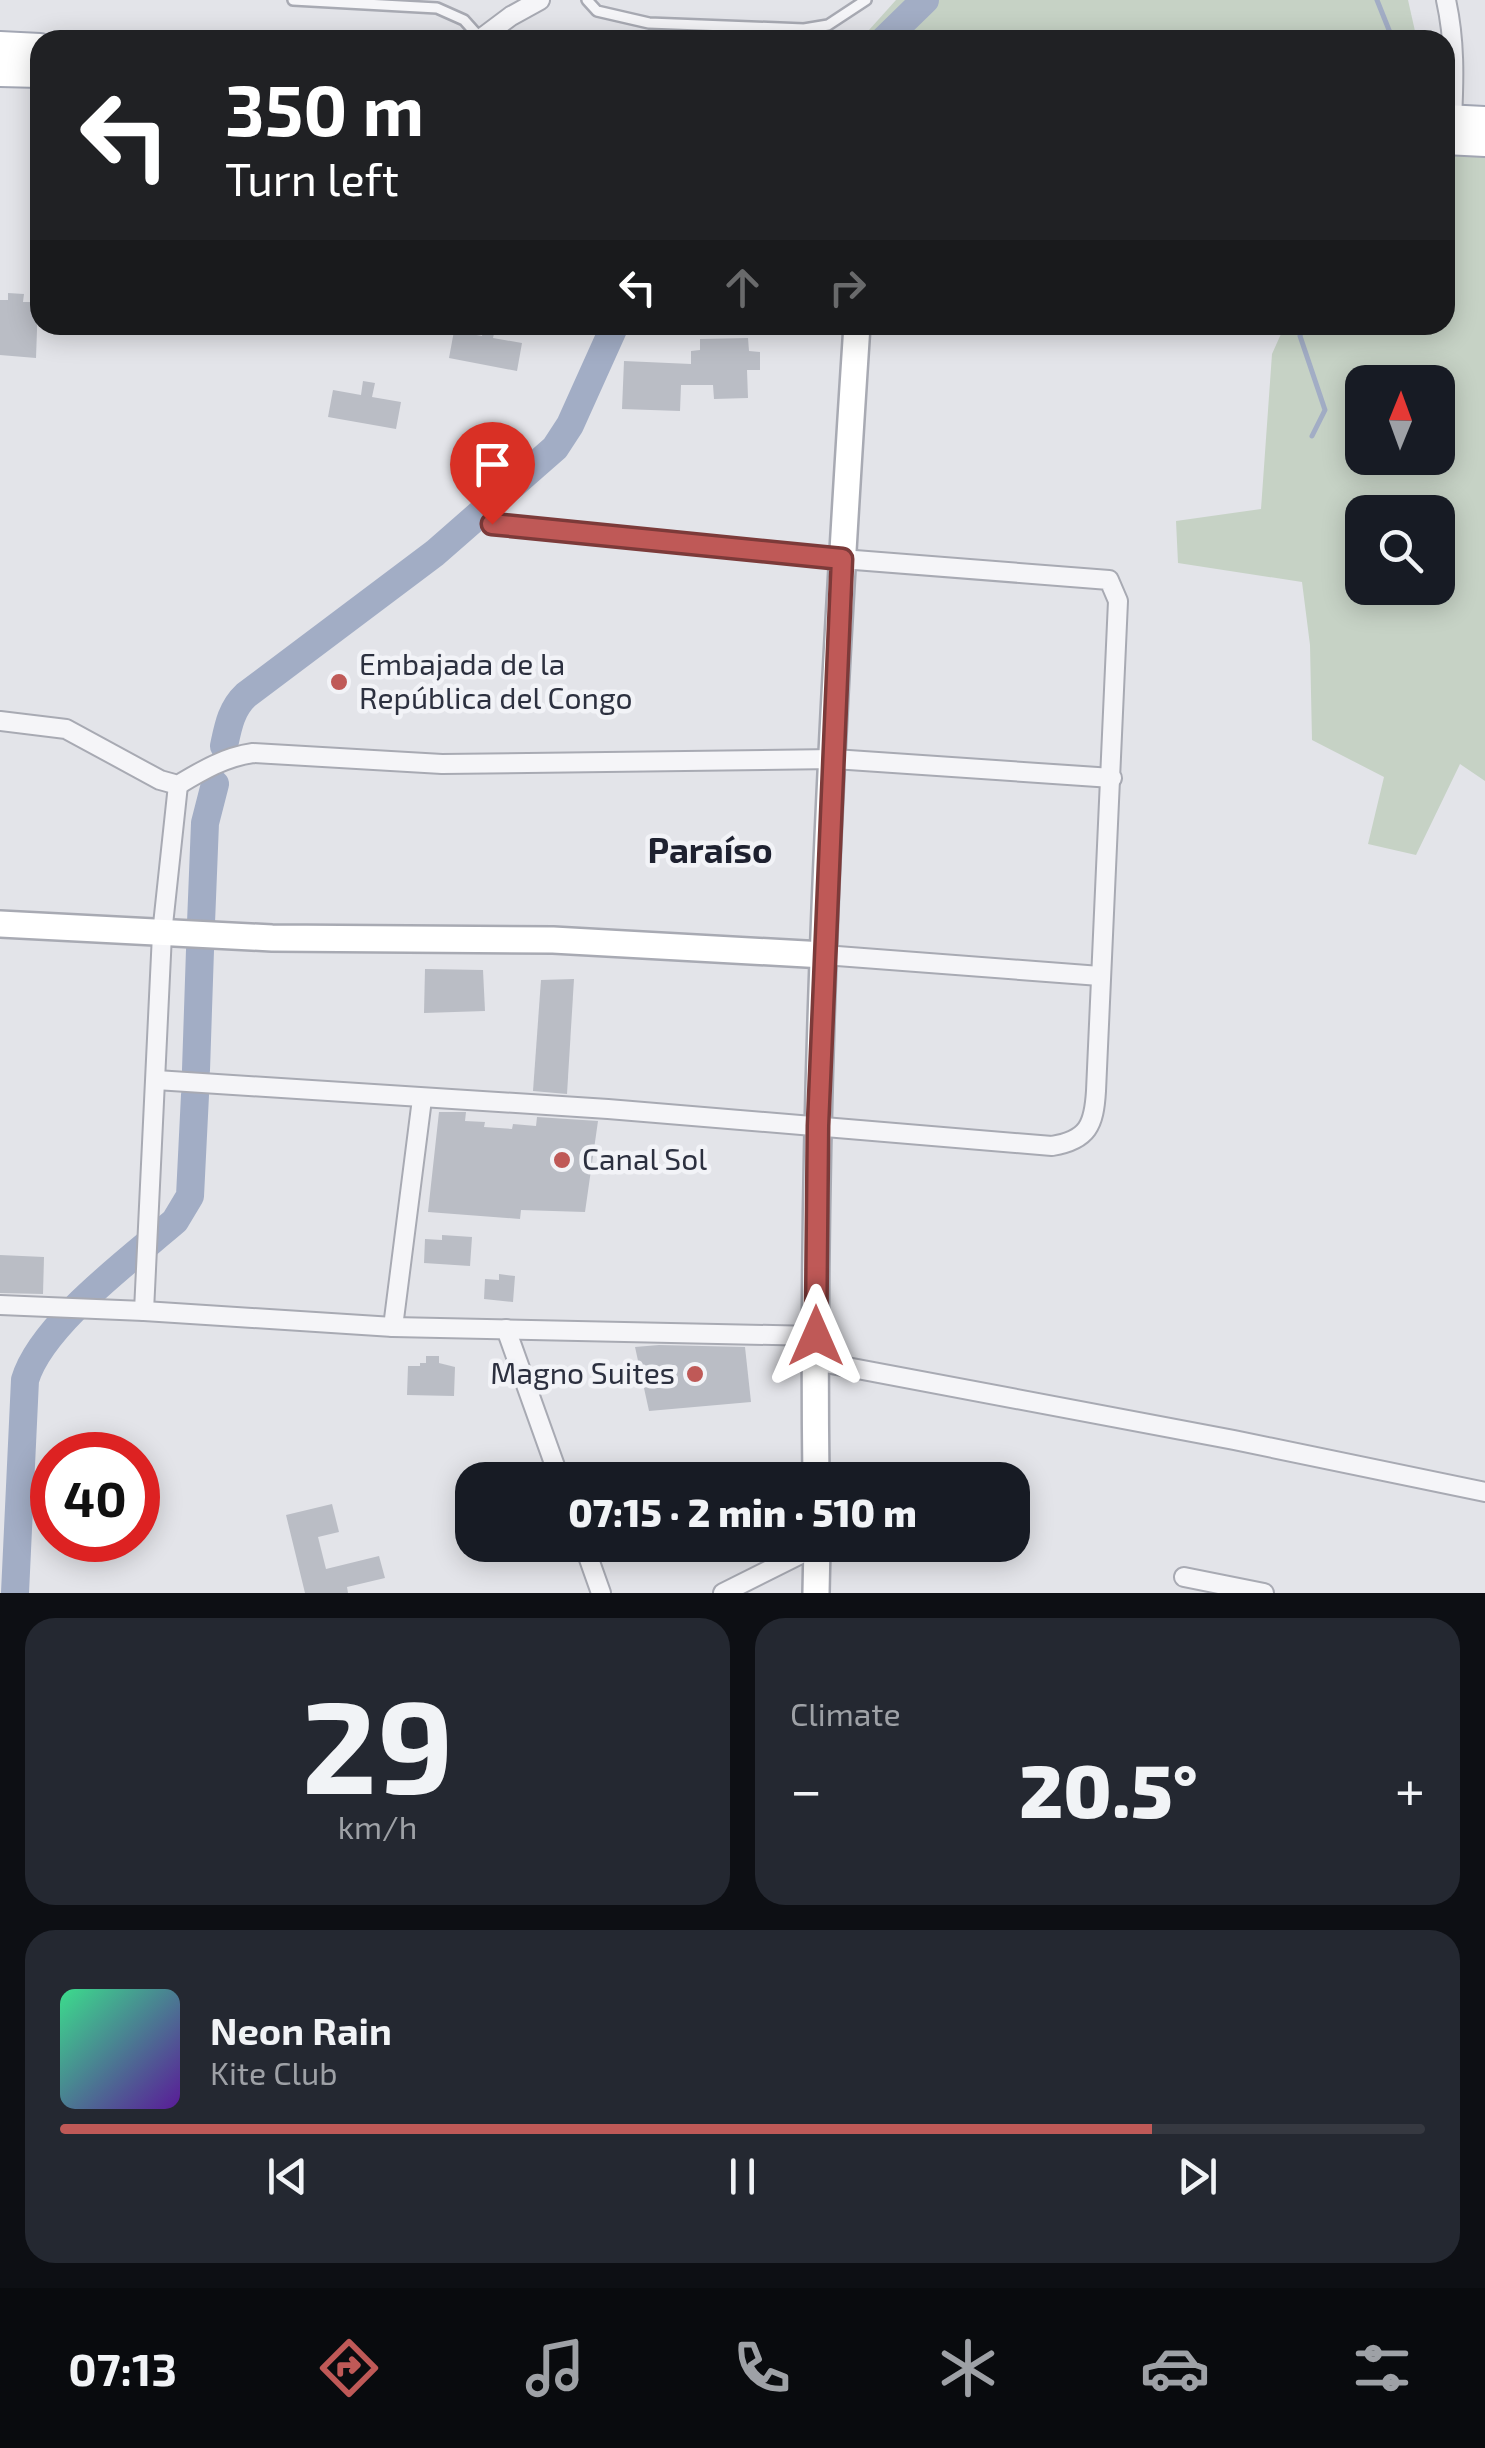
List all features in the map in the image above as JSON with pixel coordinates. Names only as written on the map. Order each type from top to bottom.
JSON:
[{"type":"main road","points":[[0,46],[30,48]]},
{"type":"main road","points":[[0,72],[30,73]]},
{"type":"main road","points":[[1455,125],[1485,121]]},
{"type":"main road","points":[[1455,129],[1485,142]]},
{"type":"street","points":[[493,30],[540,0]]},
{"type":"street","points":[[1446,0],[1452,30]]},
{"type":"street","points":[[816,1462],[818,1126],[824,956],[856,335]]},
{"type":"street","points":[[156,1080],[608,1109],[1052,1146],[1072,1142],[1088,1130],[1095,1112],[1112,778],[1118,601],[1109,580],[842,559],[492,524]]},
{"type":"street","points":[[0,721],[66,729],[160,780],[178,785],[235,755],[254,752],[442,764],[834,759],[1112,778]]},
{"type":"street","points":[[144,1310],[162,934],[178,785]]},
{"type":"street","points":[[0,924],[162,934],[552,940],[1100,976]]},
{"type":"street","points":[[392,1327],[422,1099]]},
{"type":"street","points":[[0,1305],[815,1348],[1485,1492]]},
{"type":"street","points":[[506,1330],[554,1462]]},
{"type":"street","points":[[590,1562],[601,1593]]},
{"type":"street","points":[[723,1593],[785,1562]]},
{"type":"street","points":[[816,1593],[817,1562]]},
{"type":"street","points":[[1184,1577],[1264,1593]]},
{"type":"lane","points":[[292,0],[437,8],[464,20],[472,30]]},
{"type":"lane","points":[[587,0],[598,11],[638,22],[804,28],[828,25],[866,0]]},
{"type":"green space","points":[[896,0],[1408,0],[1415,30],[869,30]]},
{"type":"green space","points":[[1455,130],[1485,132],[1485,781],[1460,764],[1416,855],[1368,844],[1384,777],[1312,740],[1310,645],[1302,582],[1178,563],[1176,521],[1261,509],[1272,354],[1281,335],[1455,335]]},
{"type":"building","points":[[8,293],[24,294],[23,302],[30,302],[30,335],[37,335],[36,358],[0,355],[0,300],[8,300]]},
{"type":"building","points":[[453,335],[494,335],[493,338],[522,343],[517,371],[449,358]]},
{"type":"building","points":[[748,338],[749,351],[760,352],[760,370],[747,370],[748,398],[714,399],[713,385],[681,385],[680,411],[622,409],[624,361],[691,364],[691,351],[700,350],[700,339]]},
{"type":"building","points":[[363,381],[375,383],[372,397],[401,402],[396,429],[328,417],[333,390],[361,395]]},
{"type":"building","points":[[425,969],[483,970],[485,1011],[424,1013]]},
{"type":"building","points":[[574,979],[567,1094],[533,1091],[541,980]]},
{"type":"building","points":[[439,1112],[466,1112],[465,1121],[512,1129],[513,1124],[536,1126],[537,1117],[598,1121],[585,1212],[521,1210],[520,1219],[428,1212]]},
{"type":"building","points":[[442,1235],[472,1237],[470,1266],[424,1263],[425,1239],[442,1240]]},
{"type":"building","points":[[0,1255],[44,1257],[43,1294],[0,1293]]},
{"type":"building","points":[[499,1274],[515,1276],[513,1302],[484,1299],[485,1279],[499,1280]]},
{"type":"building","name":"Magno Suites","points":[[635,1347],[745,1347],[751,1402],[649,1411]]},
{"type":"building","points":[[426,1356],[439,1356],[439,1363],[455,1367],[454,1396],[407,1395],[408,1366],[426,1363]]},
{"type":"building","points":[[332,1504],[339,1532],[318,1537],[326,1569],[379,1556],[385,1578],[347,1587],[348,1593],[305,1593],[286,1515]]},
{"type":"waterway","points":[[894,30],[925,0]]},
{"type":"waterway","points":[[1377,0],[1389,30]]},
{"type":"waterway","points":[[224,746],[234,712],[246,695],[435,553],[555,448],[570,425],[610,335]]},
{"type":"waterway","points":[[1300,335],[1325,410],[1312,436]]},
{"type":"waterway","points":[[201,923],[205,823],[215,784]]},
{"type":"waterway","points":[[196,1070],[200,950]]},
{"type":"waterway","points":[[15,1593],[25,1380],[49,1337],[112,1274],[175,1221],[190,1196],[195,1095]]},
{"type":"place","name":"Embajada de la República del Congo","points":[[339,682]]},
{"type":"place","name":"Canal Sol","points":[[562,1160]]},
{"type":"place","name":"Magno Suites","points":[[695,1374]]},
{"type":"district","name":"Paraíso","points":[[710,851]]},
{"type":"route","points":[[492,524],[842,559],[818,1126],[816,1336]]}]
